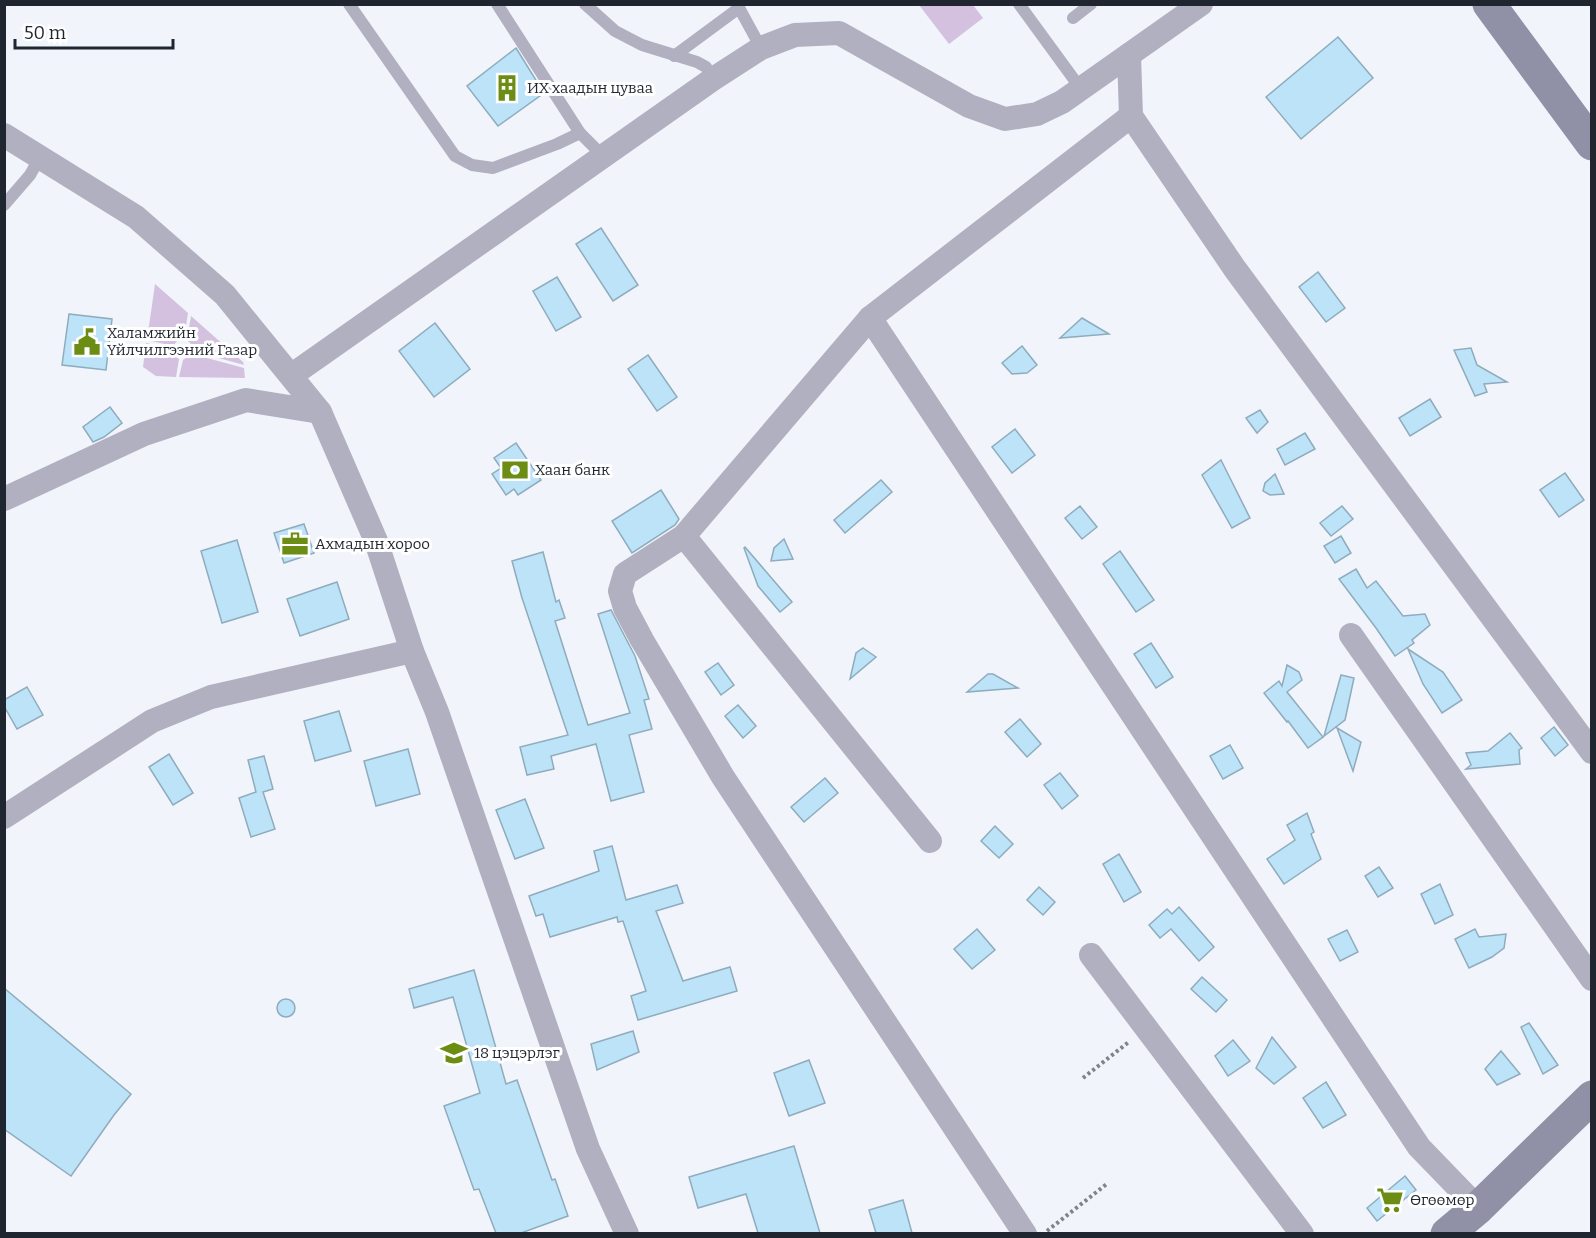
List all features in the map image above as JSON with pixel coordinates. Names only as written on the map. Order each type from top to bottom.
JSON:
[{"type":"main road","points":[[1489,4],[1592,144]]},
{"type":"main road","points":[[1447,1233],[1478,1208],[1592,1097]]},
{"type":"street","points":[[292,375],[760,48],[795,35],[838,33],[969,106],[1005,119],[1037,114],[1062,102],[1197,6]]},
{"type":"street","points":[[1129,55],[1131,116],[1242,278],[1592,752]]},
{"type":"street","points":[[1025,1233],[723,777],[625,608],[620,591],[626,574],[684,536],[870,318],[1131,116]]},
{"type":"street","points":[[4,135],[136,217],[225,296],[320,412],[376,541],[412,651],[437,712],[588,1149],[627,1233]]},
{"type":"street","points":[[870,318],[1419,1147],[1478,1208]]},
{"type":"street","points":[[4,499],[144,434],[246,400],[320,412]]},
{"type":"street","points":[[684,536],[930,842]]},
{"type":"street","points":[[1351,634],[1592,979]]},
{"type":"street","points":[[4,817],[152,721],[211,697],[412,651]]},
{"type":"street","points":[[1091,954],[1302,1233]]},
{"type":"lane","points":[[349,4],[455,156],[472,165],[493,168],[580,133]]},
{"type":"lane","points":[[497,4],[580,133],[603,156]]},
{"type":"lane","points":[[585,4],[615,31],[642,45],[697,62],[706,67],[713,79]]},
{"type":"lane","points":[[1019,4],[1081,89]]},
{"type":"lane","points":[[1073,18],[1091,4]]},
{"type":"lane","points":[[674,56],[738,6],[760,48]]},
{"type":"lane","points":[[4,205],[30,175],[40,157]]},
{"type":"path","points":[[1083,1078],[1147,1028]]},
{"type":"path","points":[[1044,1233],[1108,1183]]},
{"type":"shaded area","points":[[919,5],[973,5],[983,18],[949,44]]},
{"type":"shaded area","points":[[155,284],[188,313],[184,339],[177,341],[173,346],[147,340]]},
{"type":"shaded area","points":[[191,316],[244,365],[193,351],[192,345],[187,340]]},
{"type":"shaded area","points":[[146,343],[173,349],[174,356],[179,359],[176,377],[156,376],[143,367]]},
{"type":"shaded area","points":[[192,354],[244,368],[245,378],[179,377],[183,360]]},
{"type":"building","points":[[1338,37],[1373,78],[1301,139],[1266,97]]},
{"type":"building","name":"ИХ хаадын цуваа","points":[[516,48],[544,93],[498,126],[467,86]]},
{"type":"building","points":[[601,228],[638,285],[613,301],[576,244]]},
{"type":"building","points":[[1318,272],[1345,308],[1326,322],[1299,287]]},
{"type":"building","points":[[557,277],[581,317],[556,331],[533,291]]},
{"type":"building","name":"Халамжийн Үйлчилгээний Газар","points":[[69,314],[112,319],[106,370],[62,365]]},
{"type":"building","points":[[1082,318],[1109,334],[1060,338]]},
{"type":"building","points":[[435,323],[470,369],[434,397],[399,351]]},
{"type":"building","points":[[1022,346],[1037,365],[1027,373],[1012,374],[1002,363]]},
{"type":"building","points":[[1471,348],[1477,365],[1507,382],[1484,384],[1487,392],[1475,396],[1454,350]]},
{"type":"building","points":[[648,355],[677,397],[657,411],[628,369]]},
{"type":"building","points":[[1430,399],[1441,417],[1410,436],[1399,418]]},
{"type":"building","points":[[110,407],[122,423],[104,437],[93,442],[83,427]]},
{"type":"building","points":[[1260,410],[1268,422],[1257,433],[1246,418]]},
{"type":"building","points":[[1015,429],[1035,455],[1012,473],[992,447]]},
{"type":"building","points":[[1305,433],[1315,449],[1285,465],[1277,449]]},
{"type":"building","points":[[516,443],[541,480],[518,495],[514,489],[506,495],[492,474],[501,468],[494,458]]},
{"type":"building","points":[[1221,460],[1250,518],[1232,528],[1202,475]]},
{"type":"building","points":[[1565,473],[1584,500],[1559,517],[1540,490]]},
{"type":"building","points":[[1275,474],[1284,494],[1270,495],[1263,491],[1265,483]]},
{"type":"building","points":[[881,480],[892,492],[845,533],[834,520]]},
{"type":"building","points":[[661,490],[679,519],[675,525],[632,553],[612,521]]},
{"type":"building","points":[[1080,506],[1097,527],[1082,539],[1065,518]]},
{"type":"building","points":[[1342,506],[1353,519],[1331,536],[1320,523]]},
{"type":"building","points":[[304,524],[314,553],[284,563],[274,533]]},
{"type":"building","points":[[1341,536],[1351,553],[1335,563],[1324,546]]},
{"type":"building","points":[[784,539],[793,559],[771,561],[774,548]]},
{"type":"building","points":[[237,540],[258,612],[222,623],[201,551]]},
{"type":"building","points":[[745,547],[792,602],[780,612],[758,586]]},
{"type":"building","points":[[1120,551],[1154,600],[1136,612],[1103,564]]},
{"type":"building","points":[[543,552],[556,602],[559,600],[565,618],[555,621],[588,725],[630,713],[598,614],[611,610],[635,656],[649,699],[644,700],[652,729],[629,735],[644,792],[611,801],[596,744],[551,756],[554,769],[527,775],[520,747],[568,735],[522,598],[512,561]]},
{"type":"building","points":[[1356,569],[1367,588],[1376,581],[1403,616],[1425,614],[1430,625],[1412,640],[1414,643],[1395,656],[1339,579]]},
{"type":"building","points":[[337,582],[349,619],[300,636],[287,599]]},
{"type":"building","points":[[1151,643],[1173,677],[1156,688],[1134,654]]},
{"type":"building","points":[[863,648],[876,657],[850,679],[856,653]]},
{"type":"building","points":[[1408,649],[1443,672],[1462,700],[1442,713],[1423,684]]},
{"type":"building","points":[[718,663],[734,685],[721,695],[705,672]]},
{"type":"building","points":[[1287,665],[1299,672],[1302,680],[1287,692],[1323,737],[1308,748],[1264,693],[1279,681],[1282,686]]},
{"type":"building","points":[[988,674],[993,674],[1018,688],[967,692]]},
{"type":"building","points":[[1341,675],[1354,678],[1345,720],[1324,736]]},
{"type":"building","points":[[27,687],[43,715],[17,729],[4,706],[4,700]]},
{"type":"building","points":[[738,705],[756,726],[743,738],[725,716]]},
{"type":"building","points":[[339,711],[351,751],[315,761],[304,721]]},
{"type":"building","points":[[1020,719],[1041,744],[1027,757],[1005,732]]},
{"type":"building","points":[[1554,727],[1568,745],[1555,756],[1541,738]]},
{"type":"building","points":[[1337,728],[1361,742],[1353,771]]},
{"type":"building","points":[[1510,733],[1522,748],[1519,750],[1520,764],[1466,769],[1471,765],[1466,753],[1488,751]]},
{"type":"building","points":[[1230,745],[1243,768],[1223,779],[1210,756]]},
{"type":"building","points":[[408,749],[420,794],[376,806],[364,761]]},
{"type":"building","points":[[169,754],[193,793],[173,805],[149,767]]},
{"type":"building","points":[[264,756],[273,789],[263,792],[275,829],[251,837],[239,798],[256,792],[248,760]]},
{"type":"building","points":[[1060,773],[1078,796],[1062,809],[1044,785]]},
{"type":"building","points":[[825,778],[838,793],[804,822],[791,807]]},
{"type":"building","points":[[525,799],[544,848],[515,859],[496,810]]},
{"type":"building","points":[[1307,813],[1314,832],[1311,834],[1321,859],[1284,884],[1267,859],[1295,840],[1287,825]]},
{"type":"building","points":[[995,826],[1013,844],[999,858],[981,841]]},
{"type":"building","points":[[612,846],[626,900],[677,885],[683,903],[656,911],[683,981],[730,967],[737,991],[638,1020],[631,996],[646,991],[623,921],[618,922],[617,917],[550,937],[543,914],[536,916],[529,896],[599,871],[594,851]]},
{"type":"building","points":[[1119,854],[1141,892],[1124,902],[1103,864]]},
{"type":"building","points":[[1379,867],[1393,888],[1378,897],[1365,876]]},
{"type":"building","points":[[1440,884],[1453,915],[1435,924],[1421,894]]},
{"type":"building","points":[[1039,887],[1055,902],[1043,915],[1027,900]]},
{"type":"building","points":[[1179,907],[1214,947],[1199,961],[1171,929],[1160,938],[1149,925],[1167,909],[1172,914]]},
{"type":"building","points":[[977,929],[995,950],[972,969],[954,949]]},
{"type":"building","points":[[1475,929],[1479,937],[1506,934],[1504,948],[1492,957],[1469,968],[1455,939]]},
{"type":"building","points":[[1347,930],[1358,952],[1340,961],[1328,939]]},
{"type":"building","points":[[474,970],[506,1084],[517,1080],[552,1180],[555,1179],[568,1216],[521,1233],[496,1233],[479,1189],[474,1190],[444,1106],[480,1093],[453,997],[414,1008],[409,989]]},
{"type":"building","points":[[1202,977],[1227,1000],[1216,1012],[1191,989]]},
{"type":"building","points":[[4,988],[131,1094],[71,1176],[4,1129]]},
{"type":"building","points":[[286,999],[292,1002],[295,1008],[292,1014],[286,1017],[280,1014],[277,1008],[280,1002]]},
{"type":"building","points":[[1529,1023],[1558,1065],[1543,1074],[1521,1027]]},
{"type":"building","points":[[633,1031],[639,1052],[597,1070],[591,1044]]},
{"type":"building","points":[[1272,1037],[1296,1067],[1274,1084],[1256,1068]]},
{"type":"building","points":[[1233,1040],[1250,1061],[1228,1076],[1215,1056]]},
{"type":"building","points":[[1501,1051],[1520,1074],[1497,1085],[1485,1069]]},
{"type":"building","points":[[809,1060],[825,1103],[789,1116],[774,1073]]},
{"type":"building","points":[[1326,1082],[1346,1115],[1323,1128],[1303,1098]]},
{"type":"building","points":[[794,1146],[820,1233],[758,1233],[746,1194],[698,1208],[689,1177]]},
{"type":"building","points":[[1405,1176],[1416,1190],[1377,1221],[1367,1208]]},
{"type":"building","points":[[903,1200],[912,1233],[876,1233],[869,1210]]},
{"type":"place","name":"ИХ хаадын цуваа","points":[[507,88]]},
{"type":"place","name":"Халамжийн Үйлчилгээний Газар","points":[[87,342]]},
{"type":"place","name":"Хаан банк","points":[[515,470]]},
{"type":"place","name":"Ахмадын хороо","points":[[295,544]]},
{"type":"place","name":"18 цэцэрлэг","points":[[454,1053]]},
{"type":"place","name":"Өгөөмөр","points":[[1390,1200]]}]
